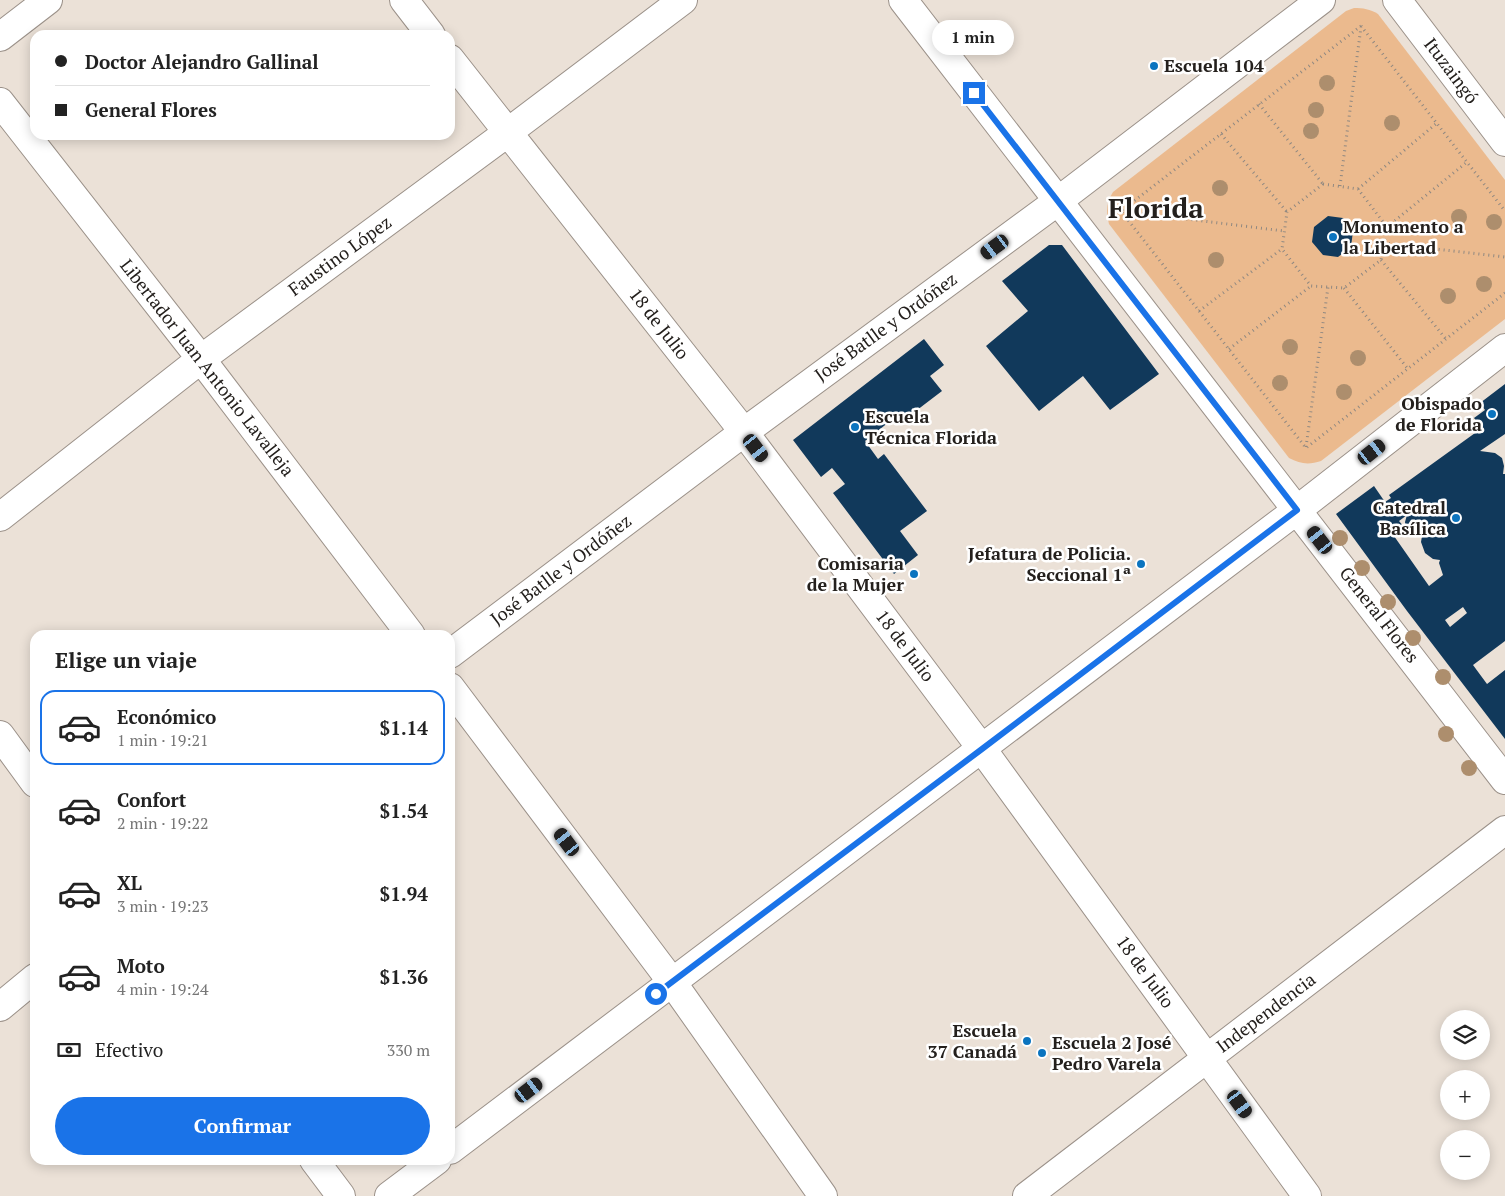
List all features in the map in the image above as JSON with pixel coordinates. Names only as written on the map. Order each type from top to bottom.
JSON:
[{"type":"street","points":[[0,37],[48,0]]},
{"type":"street","points":[[404,0],[427,30]]},
{"type":"street","name":"Faustino López","points":[[0,517],[201,359],[507,133],[683,0]]},
{"type":"street","name":"General Flores","points":[[903,0],[1505,780]]},
{"type":"street","name":"José Batlle y Ordóñez","points":[[455,650],[744,432],[1058,201],[1321,0]]},
{"type":"street","name":"Ituzaingó","points":[[1397,0],[1505,142]]},
{"type":"street","name":"18 de Julio","points":[[455,65],[744,432],[982,749],[1307,1196]]},
{"type":"street","name":"Libertador Juan Antonio Lavalleja","points":[[0,102],[201,359],[407,630]]},
{"type":"street","points":[[455,1146],[1297,510],[1505,348]]},
{"type":"street","points":[[455,694],[672,982],[823,1196]]},
{"type":"street","points":[[0,735],[30,776]]},
{"type":"street","name":"Independencia","points":[[1027,1196],[1505,830]]},
{"type":"street","points":[[0,1007],[30,982]]},
{"type":"street","points":[[318,1165],[341,1196]]},
{"type":"street","points":[[389,1196],[430,1165]]},
{"type":"path","points":[[1121,211],[1361,26]]},
{"type":"path","points":[[1361,26],[1505,211]]},
{"type":"path","points":[[1340,186],[1361,26]]},
{"type":"path","points":[[1259,104],[1323,184]]},
{"type":"path","points":[[1358,189],[1437,123]]},
{"type":"path","points":[[1221,134],[1287,212]]},
{"type":"path","points":[[1229,349],[1311,286],[1344,288],[1381,260],[1387,227],[1467,162]]},
{"type":"path","points":[[1311,286],[1282,249],[1284,230],[1287,212],[1323,184],[1358,189],[1387,227]]},
{"type":"path","points":[[1121,211],[1284,230]]},
{"type":"path","points":[[1121,211],[1306,448]]},
{"type":"path","points":[[1384,243],[1505,258]]},
{"type":"path","points":[[1199,311],[1282,249]]},
{"type":"path","points":[[1381,260],[1446,339]]},
{"type":"path","points":[[1306,448],[1328,287]]},
{"type":"path","points":[[1344,288],[1408,368]]},
{"type":"path","points":[[1306,448],[1505,293]]},
{"type":"shaded area","points":[[1354,8],[1366,9],[1378,14],[1505,180],[1505,319],[1321,461],[1305,463],[1289,458],[1109,224],[1107,208],[1113,192],[1346,11]]},
{"type":"building","name":"Monumento a la Libertad","points":[[1328,216],[1343,218],[1353,231],[1351,247],[1338,257],[1323,255],[1312,242],[1314,227]]},
{"type":"building","points":[[1049,245],[1062,245],[1159,374],[1110,410],[1083,376],[1039,411],[986,346],[1028,311],[1002,281]]},
{"type":"building","points":[[924,339],[944,365],[930,376],[942,391],[904,420],[899,414],[865,441],[878,459],[884,454],[927,511],[900,531],[918,555],[894,574],[833,493],[845,484],[832,468],[821,477],[793,440]]},
{"type":"building","points":[[1505,384],[1505,434],[1480,451],[1495,453],[1502,458],[1504,466],[1505,641],[1473,665],[1487,684],[1505,670],[1505,739],[1336,514],[1374,486],[1385,502],[1391,498],[1389,495],[1482,428],[1474,418],[1485,410],[1480,403]],"holes":[[[1407,515],[1405,522],[1406,530],[1414,536],[1422,536],[1421,542],[1425,553],[1433,559],[1440,560],[1439,563],[1443,575],[1429,586],[1394,536],[1405,528],[1399,521]],[[1463,607],[1467,613],[1450,627],[1445,620]]]},
{"type":"place","name":"Escuela 104","points":[[1154,66]]},
{"type":"place","name":"Monumento a la Libertad","points":[[1333,237]]},
{"type":"place","name":"Obispado de Florida","points":[[1492,414]]},
{"type":"place","name":"Escuela Técnica Florida","points":[[855,427]]},
{"type":"place","name":"Catedral Basílica","points":[[1456,518]]},
{"type":"place","name":"Jefatura de Policia. Seccional 1ª","points":[[1141,564]]},
{"type":"place","name":"Comisaria de la Mujer","points":[[914,574]]},
{"type":"place","name":"Escuela 37 Canadá","points":[[1027,1041]]},
{"type":"place","name":"Escuela 2 José Pedro Varela","points":[[1042,1053]]},
{"type":"district","name":"Florida","points":[[1156,208]]},
{"type":"route","points":[[656,994],[1297,510],[974,93]]}]
